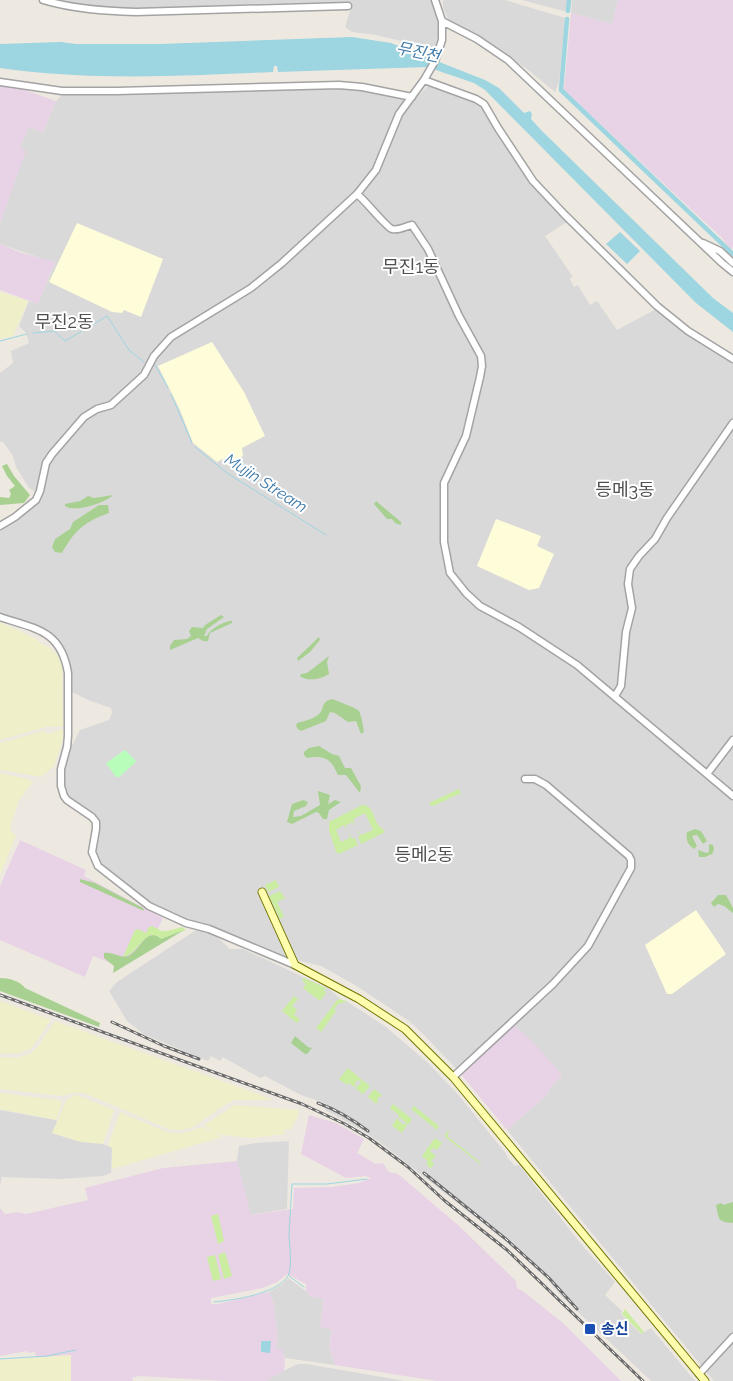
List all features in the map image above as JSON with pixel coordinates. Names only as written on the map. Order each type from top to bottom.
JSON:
[{"type":"main road","points":[[262,892],[295,965],[352,994],[405,1030],[453,1077],[705,1381]]},
{"type":"street","points":[[43,0],[61,5],[108,11],[136,12],[348,6]]},
{"type":"street","points":[[0,526],[15,517],[38,498],[43,474],[52,454],[84,417],[97,408],[111,405],[144,375],[154,356],[171,338],[251,288],[282,263],[357,194],[376,170],[399,114],[424,80],[435,61],[442,40],[442,21],[435,0]]},
{"type":"street","points":[[442,21],[477,39],[508,60],[733,272]]},
{"type":"street","points":[[424,80],[476,99],[484,104],[528,174],[565,215],[657,306],[688,331],[733,359]]},
{"type":"street","points":[[0,82],[80,91],[339,85],[362,87],[412,97]]},
{"type":"street","points":[[357,194],[374,209],[390,228],[397,230],[412,225],[428,249],[459,316],[481,356],[480,377],[466,436],[444,482],[444,542],[450,572],[466,593],[480,606],[546,644],[577,665],[733,796]]},
{"type":"street","points":[[698,240],[720,251],[733,263]]},
{"type":"street","points":[[615,696],[621,686],[626,632],[632,608],[628,584],[630,569],[655,539],[667,518],[733,424]]},
{"type":"street","points":[[0,617],[39,630],[50,636],[57,644],[66,663],[68,673],[68,728],[67,747],[61,769],[61,786],[67,800],[95,820],[96,829],[92,852],[98,866],[149,906],[186,923],[209,929],[295,965]]},
{"type":"street","points":[[707,774],[733,740]]},
{"type":"street","points":[[453,1077],[553,984],[588,946],[631,868],[628,856],[546,785],[535,779],[525,778]]},
{"type":"street","points":[[699,1374],[733,1336]]},
{"type":"shaded area","points":[[51,0],[433,0],[440,27],[435,49],[376,35],[352,32],[345,27],[352,4],[340,2],[249,4],[131,11],[68,5]]},
{"type":"shaded area","points":[[443,0],[505,0],[565,18],[559,82],[555,92],[527,69],[448,19],[443,8]]},
{"type":"shaded area","points":[[522,0],[568,0],[567,12]]},
{"type":"shaded area","points":[[572,0],[618,0],[612,24],[571,13]]},
{"type":"shaded area","points":[[618,0],[733,0],[733,247],[731,250],[722,238],[564,90],[571,13],[612,24]]},
{"type":"shaded area","points":[[0,84],[10,85],[56,101],[43,133],[29,127],[20,147],[26,151],[0,223]]},
{"type":"shaded area","points":[[428,86],[441,88],[483,105],[514,158],[539,191],[569,221],[545,236],[573,277],[570,279],[574,287],[578,285],[590,305],[597,301],[617,330],[656,309],[733,361],[733,1381],[714,1381],[507,1130],[547,1095],[550,1088],[562,1075],[514,1025],[460,1073],[409,1021],[355,985],[321,966],[286,957],[152,906],[102,869],[94,849],[99,825],[68,798],[63,782],[64,761],[80,730],[109,720],[112,713],[111,708],[70,691],[69,662],[59,642],[0,615],[0,528],[32,508],[41,495],[29,488],[16,467],[13,456],[3,442],[0,442],[0,373],[13,363],[11,351],[29,343],[26,333],[19,326],[29,301],[38,304],[55,263],[0,244],[0,223],[8,200],[20,147],[29,127],[43,133],[56,101],[63,94],[359,88],[414,100]]},
{"type":"shaded area","points":[[77,223],[163,259],[141,317],[124,310],[122,313],[112,312],[49,282]]},
{"type":"shaded area","points":[[0,244],[22,253],[55,262],[38,304],[0,290]]},
{"type":"shaded area","points":[[212,342],[244,392],[265,436],[242,448],[243,456],[228,466],[223,459],[217,462],[193,443],[180,410],[158,366]]},
{"type":"shaded area","points":[[496,519],[541,536],[537,546],[554,554],[539,588],[529,590],[477,566]]},
{"type":"shaded area","points":[[20,840],[86,870],[84,876],[163,918],[150,945],[116,965],[93,956],[85,977],[0,940],[0,886]]},
{"type":"shaded area","points":[[696,910],[726,954],[672,994],[667,994],[645,945]]},
{"type":"shaded area","points":[[196,930],[213,933],[230,949],[243,949],[329,989],[343,1001],[346,1001],[385,1026],[428,1063],[456,1092],[515,1166],[519,1165],[581,1244],[615,1282],[605,1295],[622,1311],[621,1314],[641,1334],[651,1328],[695,1381],[651,1381],[508,1243],[386,1147],[365,1132],[325,1110],[327,1104],[301,1095],[265,1076],[260,1078],[223,1057],[220,1061],[211,1056],[208,1061],[143,1034],[127,1021],[109,991],[117,982]]},
{"type":"shaded area","points":[[514,1025],[534,1043],[562,1075],[550,1088],[547,1095],[507,1130],[460,1073]]},
{"type":"shaded area","points":[[0,1110],[56,1120],[58,1122],[52,1133],[81,1142],[95,1142],[112,1147],[111,1173],[102,1176],[61,1179],[2,1177],[0,1185]]},
{"type":"shaded area","points":[[309,1115],[336,1123],[364,1139],[357,1153],[376,1164],[383,1163],[389,1172],[398,1174],[458,1225],[516,1281],[517,1288],[563,1323],[621,1381],[437,1381],[335,1365],[329,1346],[332,1330],[320,1327],[324,1299],[310,1296],[306,1291],[306,1284],[287,1274],[277,1282],[262,1288],[211,1298],[211,1304],[218,1304],[269,1292],[274,1305],[277,1329],[276,1349],[283,1350],[283,1357],[285,1358],[284,1371],[266,1381],[226,1381],[139,1376],[132,1378],[133,1381],[71,1381],[71,1355],[36,1358],[35,1352],[28,1353],[27,1351],[0,1356],[0,1208],[5,1214],[18,1212],[26,1214],[88,1200],[85,1188],[163,1168],[237,1161],[251,1215],[293,1209],[294,1188],[332,1187],[359,1183],[371,1178],[366,1176],[346,1178],[301,1154]]},
{"type":"shaded area","points":[[289,1141],[287,1209],[250,1215],[237,1161],[239,1146]]},
{"type":"shaded area","points":[[288,1278],[310,1296],[324,1299],[320,1327],[332,1329],[329,1346],[335,1365],[285,1358],[276,1350],[277,1329],[274,1305],[269,1292]]},
{"type":"shaded area","points":[[298,1364],[405,1381],[266,1381],[272,1376]]},
{"type":"green space","points":[[0,292],[28,301],[13,336],[0,339]]},
{"type":"green space","points":[[7,464],[14,476],[30,495],[24,503],[0,505],[0,497],[9,498],[11,494],[9,490],[15,486],[2,466]]},
{"type":"green space","points":[[113,495],[104,501],[82,508],[69,508],[65,506],[65,504],[80,501],[88,496],[94,498]]},
{"type":"green space","points":[[376,501],[401,522],[401,525],[395,523],[392,519],[387,519],[374,504]]},
{"type":"green space","points":[[99,505],[108,505],[109,513],[81,528],[71,538],[62,553],[55,552],[52,547],[55,539],[70,529],[73,522]]},
{"type":"green space","points":[[221,615],[224,617],[207,629],[204,636],[207,636],[214,628],[221,624],[229,621],[232,621],[232,623],[210,633],[208,641],[198,638],[170,650],[174,640],[187,639],[191,636],[189,631],[192,627],[203,628]]},
{"type":"green space","points":[[0,622],[36,639],[58,656],[62,667],[63,726],[46,727],[0,740]]},
{"type":"green space","points":[[319,637],[320,640],[310,652],[298,661],[297,658]]},
{"type":"green space","points":[[329,656],[327,662],[329,674],[314,679],[306,679],[300,676],[307,673]]},
{"type":"green space","points":[[332,699],[359,711],[364,732],[361,734],[356,721],[348,722],[335,713],[330,712],[326,721],[301,731],[298,729],[297,723],[318,715],[325,703]]},
{"type":"green space","points":[[63,729],[63,739],[54,766],[41,777],[0,770],[0,743],[44,731],[47,734]]},
{"type":"green space","points":[[319,746],[339,756],[345,768],[351,768],[361,786],[360,793],[346,775],[338,775],[333,765],[327,759],[318,757],[307,758],[304,755],[304,752],[309,748]]},
{"type":"green space","points":[[125,750],[136,761],[119,777],[116,777],[106,763]]},
{"type":"green space","points":[[0,773],[33,782],[19,800],[10,827],[16,836],[0,875]]},
{"type":"green space","points":[[459,789],[461,793],[433,806],[430,805],[429,803]]},
{"type":"green space","points":[[318,791],[330,795],[328,804],[335,800],[341,802],[329,810],[327,819],[323,819],[316,812],[292,824],[287,822],[292,804],[303,800],[308,802],[306,806],[294,811],[293,817],[301,816],[320,805]]},
{"type":"green space","points":[[362,805],[370,809],[385,832],[361,844],[357,829],[361,835],[373,830],[365,813],[353,819],[356,826],[353,822],[346,825],[347,830],[344,825],[336,830],[341,842],[350,838],[349,832],[352,839],[355,838],[358,845],[339,854],[336,852],[329,830],[329,822]]},
{"type":"green space","points":[[695,829],[701,831],[707,841],[703,844],[697,835],[692,836],[697,846],[694,849],[688,844],[687,832]]},
{"type":"green space","points":[[709,844],[713,845],[714,850],[712,854],[699,857],[698,850],[706,853],[709,852]]},
{"type":"green space","points":[[80,879],[95,883],[143,908],[144,911],[80,882]]},
{"type":"green space","points":[[276,880],[279,887],[268,892],[265,885]]},
{"type":"green space","points":[[280,891],[285,898],[277,902],[284,917],[280,919],[269,896]]},
{"type":"green space","points":[[718,895],[726,895],[733,908],[733,913],[718,904],[714,907],[711,903]]},
{"type":"green space","points":[[152,926],[162,931],[182,927],[186,930],[161,939],[151,935],[131,953],[123,957],[135,930],[138,929],[146,933],[149,927]]},
{"type":"green space","points":[[184,930],[113,973],[114,966],[104,958],[104,953],[121,956],[130,955],[144,940],[152,935],[161,939]]},
{"type":"green space","points":[[0,978],[11,979],[25,988],[100,1023],[99,1027],[0,991]]},
{"type":"green space","points":[[304,978],[326,988],[324,991],[326,993],[320,1001],[303,988],[306,984],[302,981]]},
{"type":"green space","points":[[294,996],[298,999],[292,1006],[297,1010],[294,1015],[300,1019],[297,1023],[282,1011]]},
{"type":"green space","points":[[338,999],[348,1001],[339,1003],[334,1009],[336,1011],[321,1032],[316,1028]]},
{"type":"green space","points":[[0,1001],[51,1020],[32,1048],[20,1053],[0,1053]]},
{"type":"green space","points":[[55,1021],[273,1100],[234,1100],[195,1126],[182,1130],[171,1130],[84,1093],[72,1093],[62,1096],[0,1089],[0,1057],[17,1058],[30,1054],[38,1046]]},
{"type":"green space","points":[[295,1036],[312,1048],[307,1054],[291,1043]]},
{"type":"green space","points":[[348,1068],[361,1079],[357,1080],[354,1087],[349,1083],[347,1085],[339,1079]]},
{"type":"green space","points":[[361,1079],[370,1086],[363,1094],[355,1088],[361,1083]]},
{"type":"green space","points":[[374,1089],[382,1095],[377,1099],[376,1104],[368,1097]]},
{"type":"green space","points":[[0,1093],[62,1102],[56,1120],[0,1109]]},
{"type":"green space","points":[[77,1095],[114,1110],[103,1144],[81,1142],[52,1133],[66,1101]]},
{"type":"green space","points":[[393,1104],[412,1119],[408,1125],[390,1108]]},
{"type":"green space","points":[[235,1105],[299,1110],[291,1129],[285,1129],[284,1134],[251,1138],[223,1135],[215,1133],[204,1125]]},
{"type":"green space","points":[[414,1106],[439,1126],[437,1130],[411,1109]]},
{"type":"green space","points":[[120,1112],[169,1133],[182,1133],[203,1127],[222,1137],[112,1169],[112,1148],[108,1146]]},
{"type":"green space","points":[[397,1118],[403,1125],[404,1123],[407,1125],[402,1133],[392,1126]]},
{"type":"green space","points":[[448,1131],[447,1136],[480,1164],[444,1136]]},
{"type":"green space","points":[[435,1138],[442,1143],[437,1150],[433,1148],[430,1151],[436,1156],[431,1161],[434,1164],[430,1169],[426,1163],[428,1161],[422,1156]]},
{"type":"green space","points":[[733,1202],[733,1223],[721,1221],[718,1217],[716,1205]]},
{"type":"green space","points":[[218,1214],[224,1241],[218,1244],[211,1216]]},
{"type":"green space","points":[[225,1252],[232,1276],[224,1279],[218,1255]]},
{"type":"green space","points":[[215,1255],[221,1279],[213,1281],[207,1257]]},
{"type":"green space","points":[[625,1309],[644,1332],[642,1334],[622,1314]]},
{"type":"green space","points":[[71,1355],[71,1381],[0,1381],[0,1360]]},
{"type":"water","points":[[352,37],[391,43],[485,80],[499,88],[524,113],[530,111],[532,114],[531,119],[542,131],[713,298],[733,313],[733,332],[696,303],[485,90],[474,83],[427,67],[278,72],[277,66],[274,66],[273,72],[136,76],[68,75],[0,68],[0,44],[61,42],[76,44],[160,44]]},
{"type":"water","points":[[620,232],[640,251],[627,264],[606,244]]},
{"type":"water","points":[[261,1341],[271,1341],[270,1353],[261,1352]]},
{"type":"waterway","points":[[568,11],[569,0]]},
{"type":"waterway","points":[[567,19],[561,90],[733,254]]},
{"type":"waterway","name":"Mujin Stream","points":[[33,333],[54,331],[65,341],[107,316],[129,350],[144,362]]},
{"type":"waterway","name":"Mujin Stream","points":[[0,341],[27,334]]},
{"type":"waterway","name":"Mujin Stream","points":[[154,363],[168,388]]},
{"type":"waterway","name":"Mujin Stream","points":[[171,394],[192,443]]},
{"type":"waterway","name":"Mujin Stream","points":[[195,447],[227,473],[326,535]]},
{"type":"waterway","points":[[214,1302],[243,1298],[265,1292],[275,1287],[288,1276],[291,1261],[289,1233],[292,1184],[327,1184],[367,1179]]},
{"type":"waterway","points":[[289,1276],[304,1287]]},
{"type":"waterway","points":[[0,1359],[47,1356],[76,1350]]},
{"type":"railway","points":[[0,995],[302,1104],[345,1124],[369,1138],[408,1167],[445,1201],[507,1250],[643,1381]]},
{"type":"railway","points":[[112,1022],[164,1046],[199,1059]]},
{"type":"railway","points":[[318,1103],[344,1115],[368,1131]]},
{"type":"railway","points":[[424,1173],[507,1240],[549,1278],[577,1309]]},
{"type":"place","name":"송신","points":[[590,1329]]},
{"type":"district","name":"무진1동","points":[[411,266]]},
{"type":"district","name":"무진2동","points":[[64,321]]},
{"type":"district","name":"등메3동","points":[[625,489]]},
{"type":"district","name":"등메2동","points":[[424,854]]},
{"type":"water label","name":"무진천","points":[[418,52]]}]
